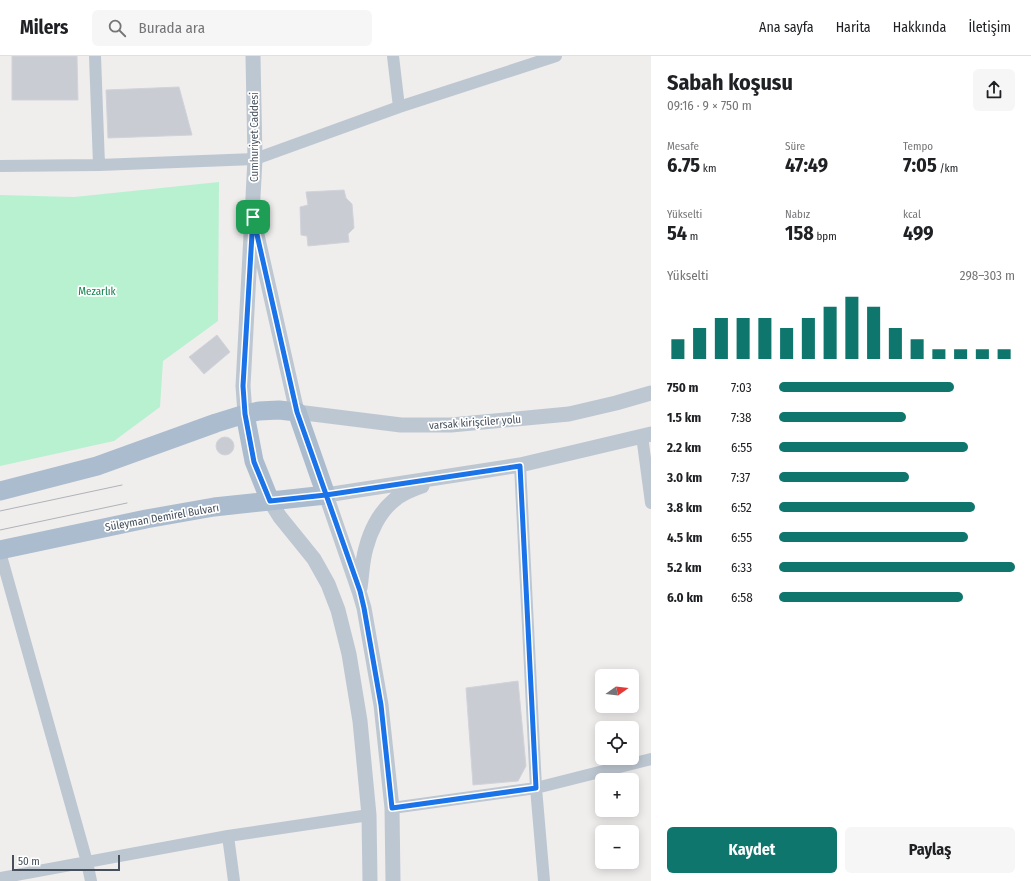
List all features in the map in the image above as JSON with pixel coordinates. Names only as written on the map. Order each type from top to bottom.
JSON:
[{"type":"main road","points":[[0,491],[97,466],[245,414],[259,411],[279,410],[297,412],[326,495]]},
{"type":"main road","points":[[245,414],[254,462],[270,501]]},
{"type":"main road","name":"Süleyman Demirel Bulvarı","points":[[0,551],[154,518],[214,507],[326,495]]},
{"type":"street","points":[[95,56],[99,165]]},
{"type":"street","name":"Cumhuriyet Caddesi","points":[[253,56],[255,159],[253,217]]},
{"type":"street","points":[[393,56],[399,107]]},
{"type":"street","points":[[0,166],[99,165],[255,159],[534,60],[556,56]]},
{"type":"street","points":[[253,217],[297,412]]},
{"type":"street","points":[[245,414],[243,386],[253,217]]},
{"type":"street","name":"varsak kirişciler yolu","points":[[297,412],[401,425],[451,425],[569,414],[651,393]]},
{"type":"street","points":[[393,881],[392,808],[381,705],[360,591],[326,495],[520,466],[647,435],[651,503]]},
{"type":"street","points":[[520,466],[536,788],[544,881]]},
{"type":"street","points":[[360,591],[366,548],[373,529],[383,512],[391,502],[403,494],[439,478]]},
{"type":"street","points":[[270,501],[280,517],[314,559],[328,584],[338,610],[349,654],[359,714],[368,815],[370,881]]},
{"type":"street","points":[[0,551],[91,881]]},
{"type":"street","points":[[392,808],[536,788],[651,759]]},
{"type":"street","points":[[0,878],[228,836],[368,815]]},
{"type":"street","points":[[228,836],[234,881]]},
{"type":"green space","name":"Mezarlık","points":[[219,182],[218,321],[163,361],[160,407],[114,441],[0,466],[0,195],[74,197]]},
{"type":"building","points":[[12,56],[77,56],[78,100],[12,100]]},
{"type":"building","points":[[179,87],[192,135],[108,138],[106,90]]},
{"type":"building","points":[[344,190],[346,198],[352,204],[354,228],[348,234],[349,242],[308,246],[307,236],[301,235],[300,207],[308,205],[306,192]]},
{"type":"building","points":[[217,335],[230,352],[204,374],[189,357]]},
{"type":"building","points":[[221,437],[229,437],[234,442],[232,453],[229,455],[221,455],[216,450],[216,442]]},
{"type":"building","points":[[518,681],[526,766],[518,781],[473,785],[466,688]]},
{"type":"tram line","points":[[0,511],[122,485]]},
{"type":"tram line","points":[[0,530],[127,503]]},
{"type":"route","points":[[253,217],[243,386],[245,414],[254,462],[270,501],[326,495],[520,466],[536,788],[392,808],[381,705],[364,608],[360,591],[326,495],[312,454],[297,412],[253,217]]}]
